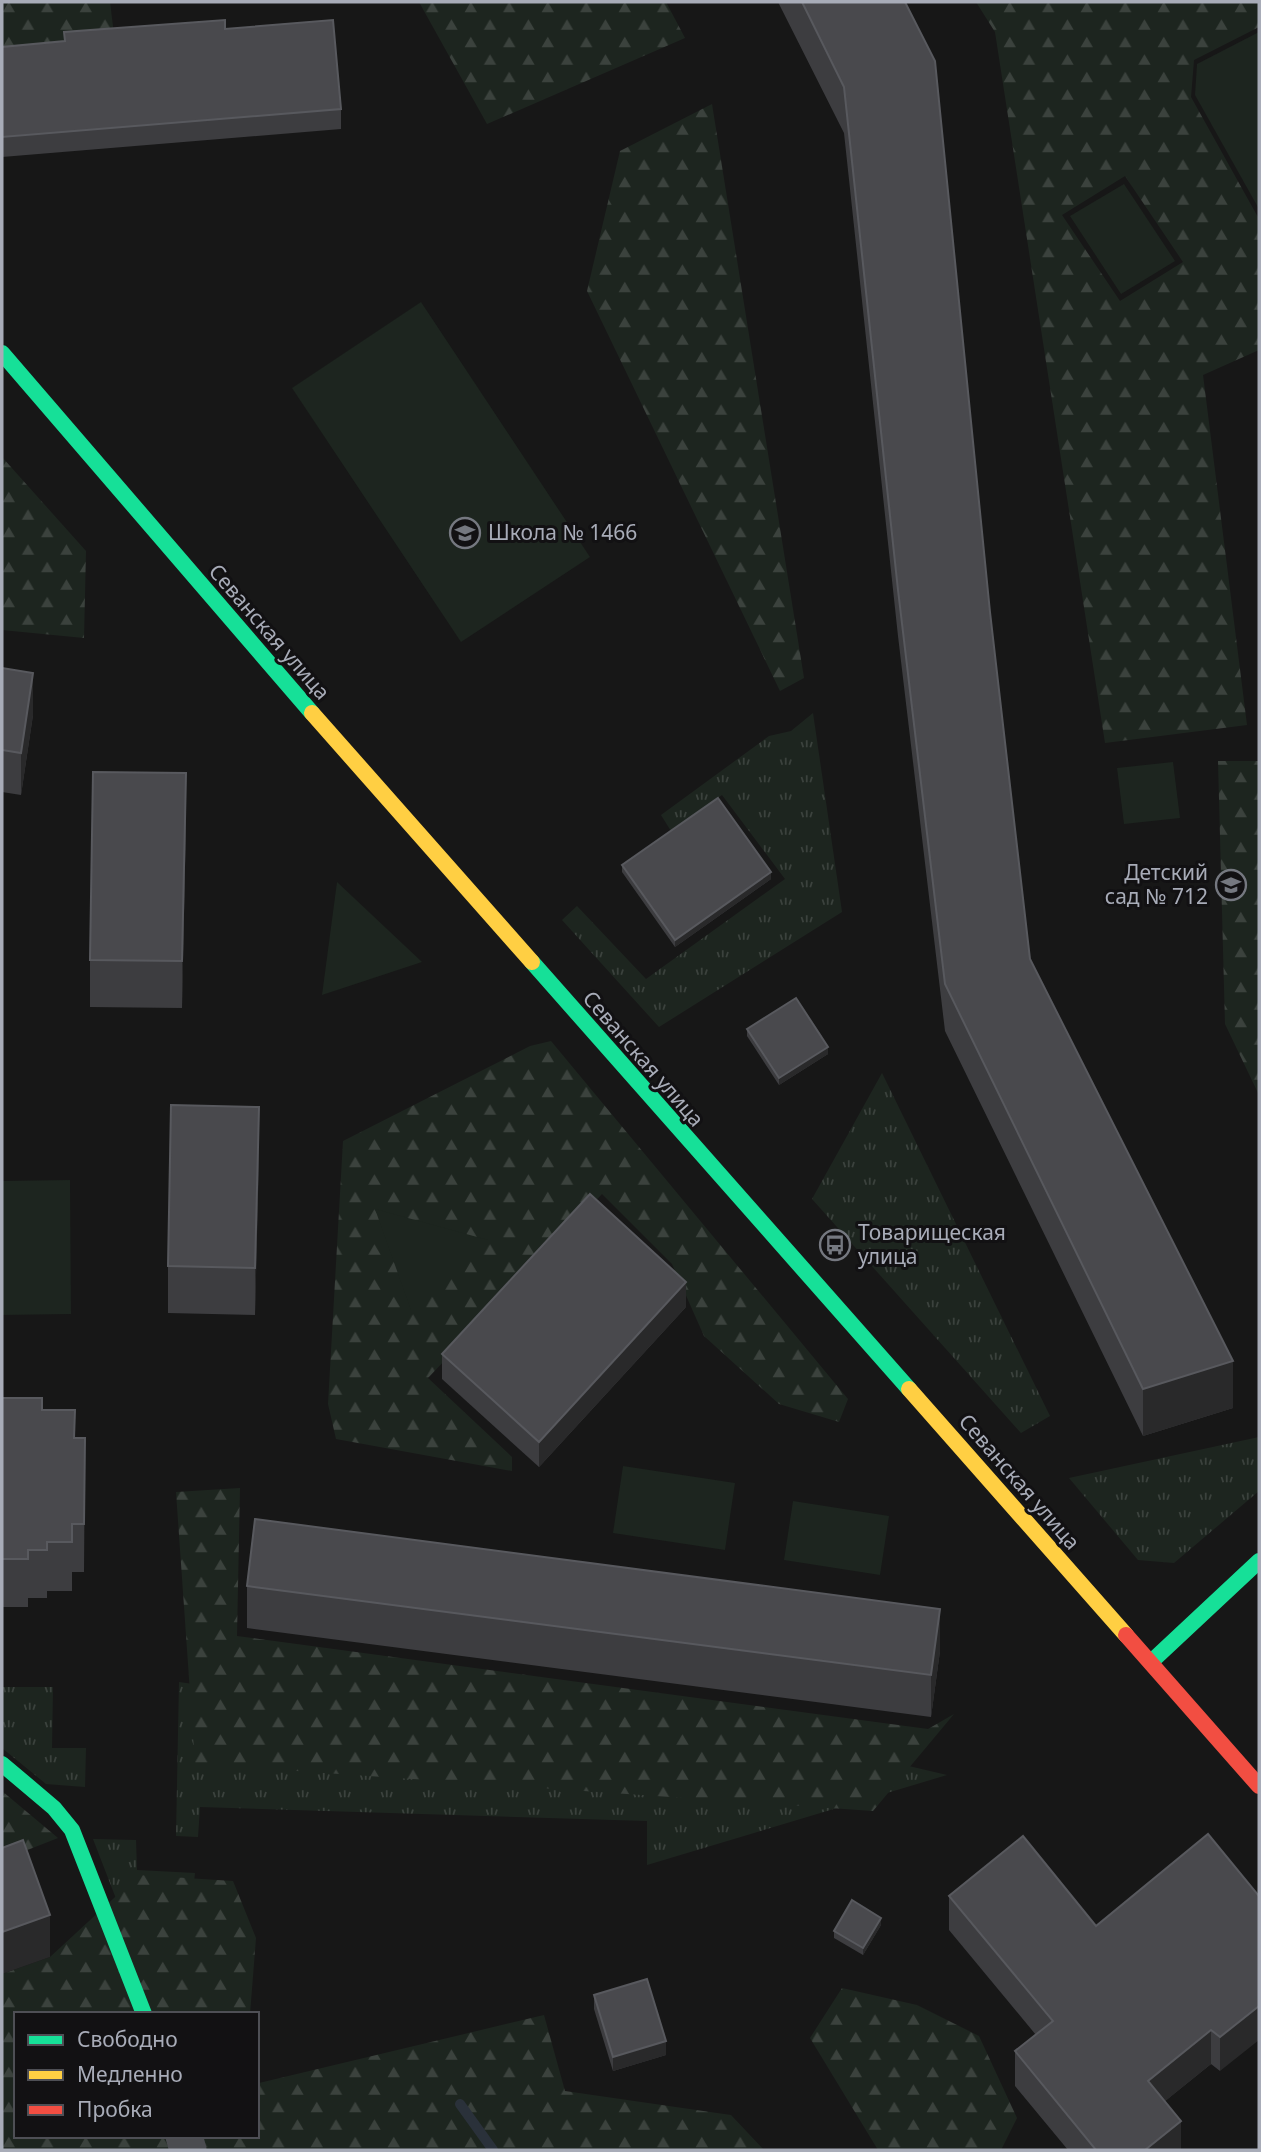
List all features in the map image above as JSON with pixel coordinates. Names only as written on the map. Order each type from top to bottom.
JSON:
[{"type":"street","name":"Севанская улица","points":[[2,353],[234,625],[750,1213],[860,1331],[1259,1786]]},
{"type":"street","points":[[1151,1662],[1259,1561]]},
{"type":"street","points":[[2,1764],[54,1808],[72,1830],[143,2012]]},
{"type":"green space","points":[[2,2],[110,2],[115,43],[2,52]]},
{"type":"green space","points":[[419,2],[666,2],[685,38],[487,124]]},
{"type":"green space","points":[[976,2],[1259,2],[1259,27],[1194,60],[1191,97],[1259,219],[1259,350],[1203,375],[1247,725],[1105,743],[995,32]],"holes":[[[1125,176],[1183,262],[1120,301],[1062,215]]]},
{"type":"green space","points":[[1259,32],[1259,209],[1195,95],[1197,64]]},
{"type":"green space","points":[[712,104],[804,678],[780,691],[587,291],[620,151]]},
{"type":"green space","points":[[1124,184],[1175,261],[1121,294],[1070,216]]},
{"type":"green space","points":[[421,302],[590,557],[461,642],[292,388]]},
{"type":"green space","points":[[2,457],[86,551],[84,638],[2,630]]},
{"type":"green space","points":[[813,713],[842,912],[659,1027],[562,920],[577,906],[646,979],[785,879],[722,795],[671,831],[661,815],[769,736],[791,731]]},
{"type":"green space","name":"Детский сад № 712","points":[[1218,761],[1259,761],[1259,1095],[1225,1024]]},
{"type":"green space","points":[[1173,762],[1180,818],[1124,824],[1117,768]]},
{"type":"green space","points":[[337,882],[422,962],[322,995]]},
{"type":"green space","points":[[551,1041],[848,1399],[839,1422],[779,1404],[704,1336],[672,1264],[602,1194],[428,1378],[512,1457],[512,1471],[336,1439],[328,1404],[343,1141],[530,1046]]},
{"type":"green space","points":[[882,1073],[1050,1416],[1021,1433],[812,1199]]},
{"type":"green space","points":[[70,1180],[71,1314],[2,1315],[2,1181]]},
{"type":"green space","points":[[375,1209],[488,1240],[411,1310]]},
{"type":"green space","points":[[1259,1437],[1259,1491],[1174,1563],[1138,1560],[1069,1478]]},
{"type":"green space","points":[[623,1466],[735,1483],[725,1550],[613,1533]]},
{"type":"green space","points":[[240,1488],[237,1636],[928,1729],[954,1714],[873,1811],[195,1764],[176,1492]]},
{"type":"green space","points":[[793,1501],[889,1516],[880,1575],[784,1560]]},
{"type":"green space","points":[[179,1682],[312,1701],[849,1752],[947,1775],[647,1865],[647,1821],[200,1807],[198,1837],[176,1836]]},
{"type":"green space","points":[[2,1687],[53,1687],[52,1748],[86,1748],[85,1787],[46,1784],[2,1748]]},
{"type":"green space","points":[[2,1791],[58,1838],[2,1860]]},
{"type":"green space","points":[[93,1839],[136,1840],[137,1870],[195,1873],[186,1951],[144,1971]]},
{"type":"green space","points":[[139,1875],[233,1881],[256,1938],[250,2012],[14,2012],[14,2138],[259,2138],[259,2083],[544,2015],[565,2091],[731,2115],[764,2150],[2,2150],[2,1974],[50,1957]]},
{"type":"green space","points":[[842,1988],[917,2005],[979,2036],[1017,2118],[1001,2150],[878,2150],[810,2038]]},
{"type":"building","points":[[802,2],[905,2],[935,61],[990,612],[1030,959],[1233,1361],[1143,1389],[945,984],[898,590],[844,87]]},
{"type":"building","points":[[225,20],[225,29],[333,20],[341,109],[2,137],[2,47],[65,41],[64,32]]},
{"type":"building","points":[[2,668],[33,673],[21,753],[2,750]]},
{"type":"building","points":[[93,772],[186,773],[182,961],[90,960]]},
{"type":"building","points":[[718,798],[771,872],[675,940],[622,865]]},
{"type":"building","points":[[796,998],[828,1047],[779,1078],[747,1029]]},
{"type":"building","points":[[171,1105],[259,1107],[255,1268],[168,1266]]},
{"type":"building","points":[[590,1194],[686,1282],[539,1442],[442,1354]]},
{"type":"building","points":[[2,1398],[42,1398],[42,1410],[75,1410],[74,1438],[85,1438],[84,1524],[72,1524],[72,1542],[47,1542],[47,1550],[28,1550],[28,1559],[2,1559]]},
{"type":"building","points":[[255,1519],[940,1609],[931,1675],[247,1586]]},
{"type":"building","points":[[1208,1834],[1259,1896],[1259,2006],[1220,2037],[1211,2030],[1148,2081],[1181,2121],[1145,2150],[1096,2150],[1015,2051],[1053,2021],[949,1896],[1023,1836],[1096,1926]]},
{"type":"building","points":[[23,1840],[50,1915],[2,1932],[2,1848]]},
{"type":"building","points":[[852,1900],[881,1918],[863,1948],[834,1931]]},
{"type":"building","points":[[647,1979],[666,2041],[613,2057],[594,1995]]},
{"type":"waterway","points":[[460,2104],[493,2150]]},
{"type":"traffic: fast","points":[[2,353],[312,713]]},
{"type":"traffic: fast","points":[[532,962],[909,1389]]},
{"type":"traffic: fast","points":[[1151,1662],[1259,1561]]},
{"type":"traffic: fast","points":[[2,1764],[54,1808],[72,1830],[143,2012]]},
{"type":"traffic: slow","points":[[312,713],[532,962]]},
{"type":"traffic: slow","points":[[909,1389],[1126,1635]]},
{"type":"traffic: jam","points":[[1126,1635],[1259,1786]]},
{"type":"place","name":"Школа № 1466","points":[[465,533]]},
{"type":"place","name":"Детский сад № 712","points":[[1231,885]]},
{"type":"place","name":"Товарищеская улица","points":[[835,1245]]}]
